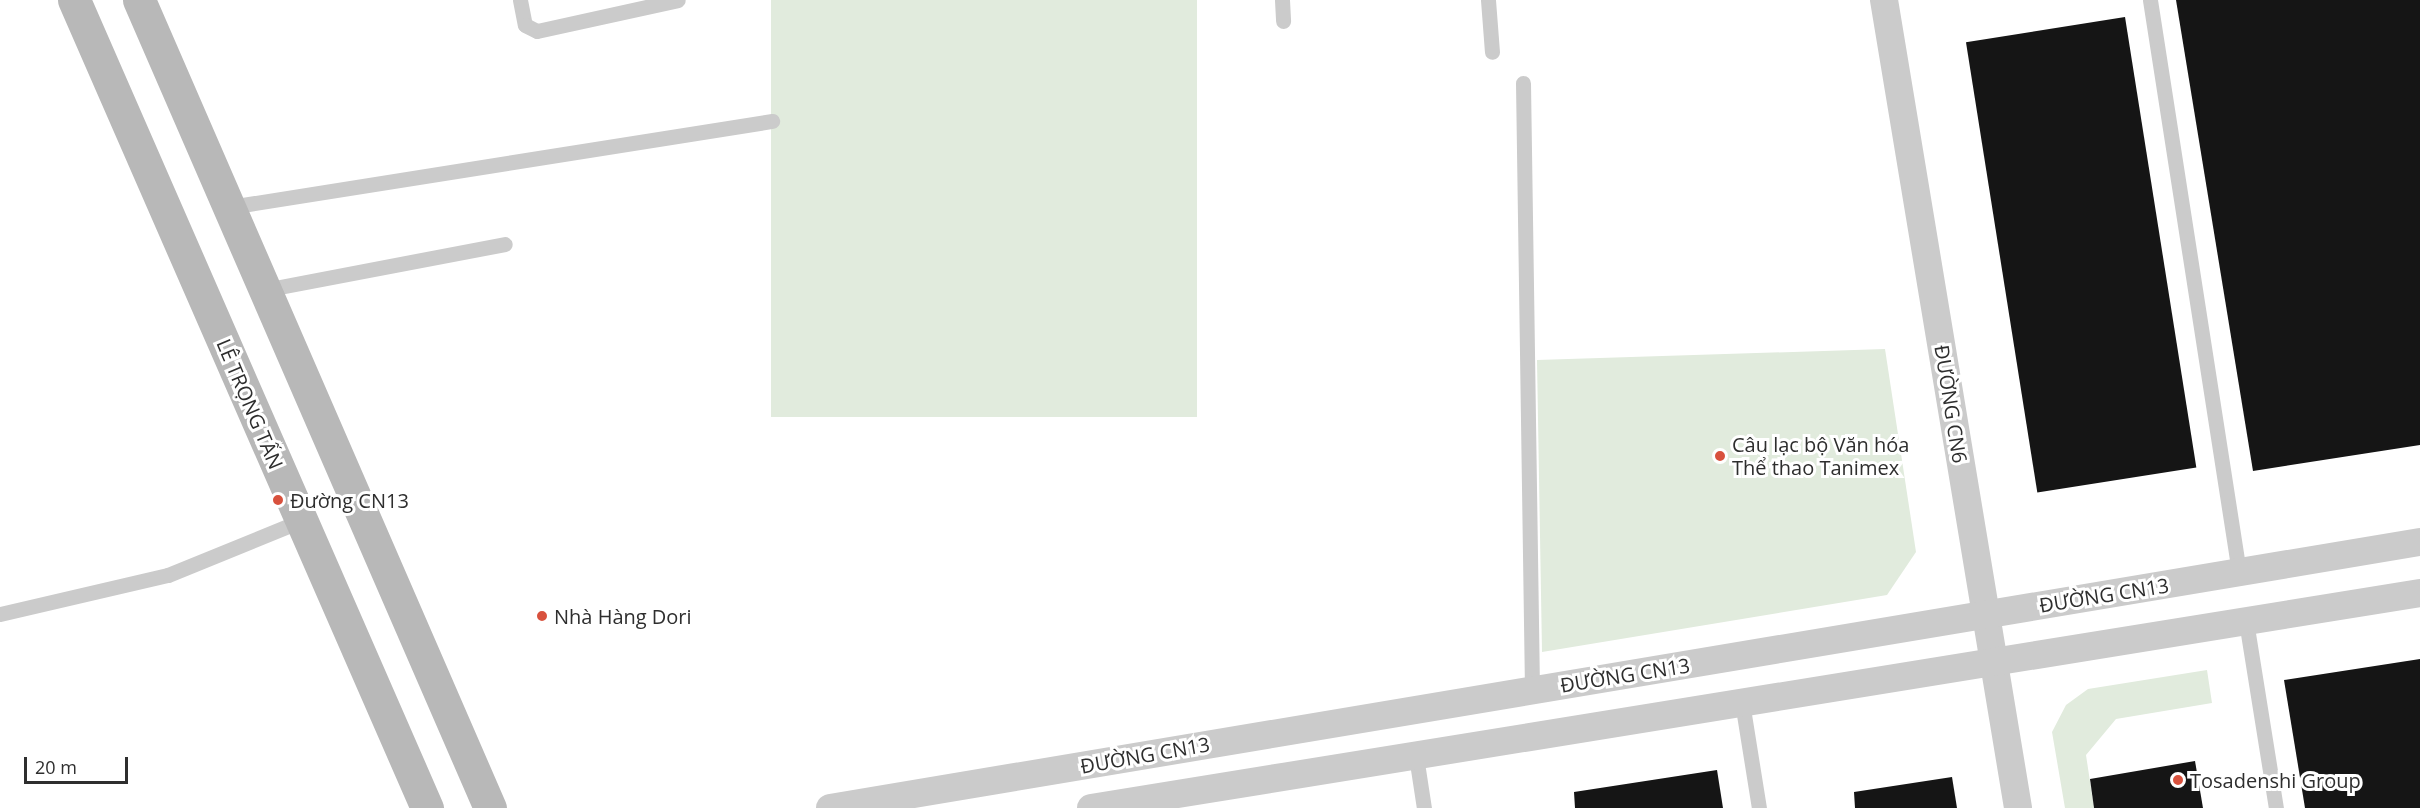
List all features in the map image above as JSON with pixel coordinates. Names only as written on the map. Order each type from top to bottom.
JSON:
[{"type":"main road","name":"LÊ TRỌNG TẤN","points":[[74,0],[427,808]]},
{"type":"main road","points":[[139,0],[490,808]]},
{"type":"street","name":"ĐƯỜNG CN6","points":[[1884,0],[2018,808]]},
{"type":"street","name":"ĐƯỜNG CN13","points":[[830,808],[2420,542]]},
{"type":"street","points":[[1091,808],[2420,593]]},
{"type":"street","points":[[1116,760],[1124,803]]},
{"type":"lane","points":[[520,0],[525,25],[537,31],[678,0]]},
{"type":"lane","points":[[1282,0],[1283,21]]},
{"type":"lane","points":[[1488,0],[1492,52]]},
{"type":"lane","points":[[2150,0],[2239,572]]},
{"type":"lane","points":[[1523,83],[1532,690]]},
{"type":"lane","points":[[230,207],[772,121]]},
{"type":"lane","points":[[264,290],[505,244]]},
{"type":"lane","points":[[0,614],[168,575],[300,521]]},
{"type":"lane","points":[[2246,621],[2276,808]]},
{"type":"lane","points":[[1742,702],[1760,808]]},
{"type":"lane","points":[[1416,756],[1424,808]]},
{"type":"green space","points":[[771,0],[1197,0],[1197,417],[771,417]]},
{"type":"green space","name":"Câu lạc bộ Văn hóa Thể thao Tanimex","points":[[1885,349],[1916,552],[1887,595],[1542,652],[1537,360]]},
{"type":"green space","points":[[2207,670],[2212,703],[2116,719],[2086,755],[2094,808],[2065,808],[2052,732],[2066,705],[2088,689]]},
{"type":"building","points":[[2176,0],[2420,0],[2420,445],[2253,471]]},
{"type":"building","points":[[2125,17],[2196,467],[2037,493],[1966,42]]},
{"type":"building","points":[[2420,659],[2420,808],[2305,808],[2284,680]]},
{"type":"building","points":[[2195,761],[2203,808],[2094,808],[2090,779]]},
{"type":"building","points":[[1717,770],[1723,808],[1575,808],[1574,792]]},
{"type":"building","points":[[1952,777],[1957,808],[1855,808],[1854,792]]},
{"type":"place","name":"Câu lạc bộ Văn hóa Thể thao Tanimex","points":[[1720,456]]},
{"type":"place","name":"Đường CN13","points":[[278,500]]},
{"type":"place","name":"Nhà Hàng Dori","points":[[542,616]]},
{"type":"place","name":"Tosadenshi Group","points":[[2178,780]]}]
